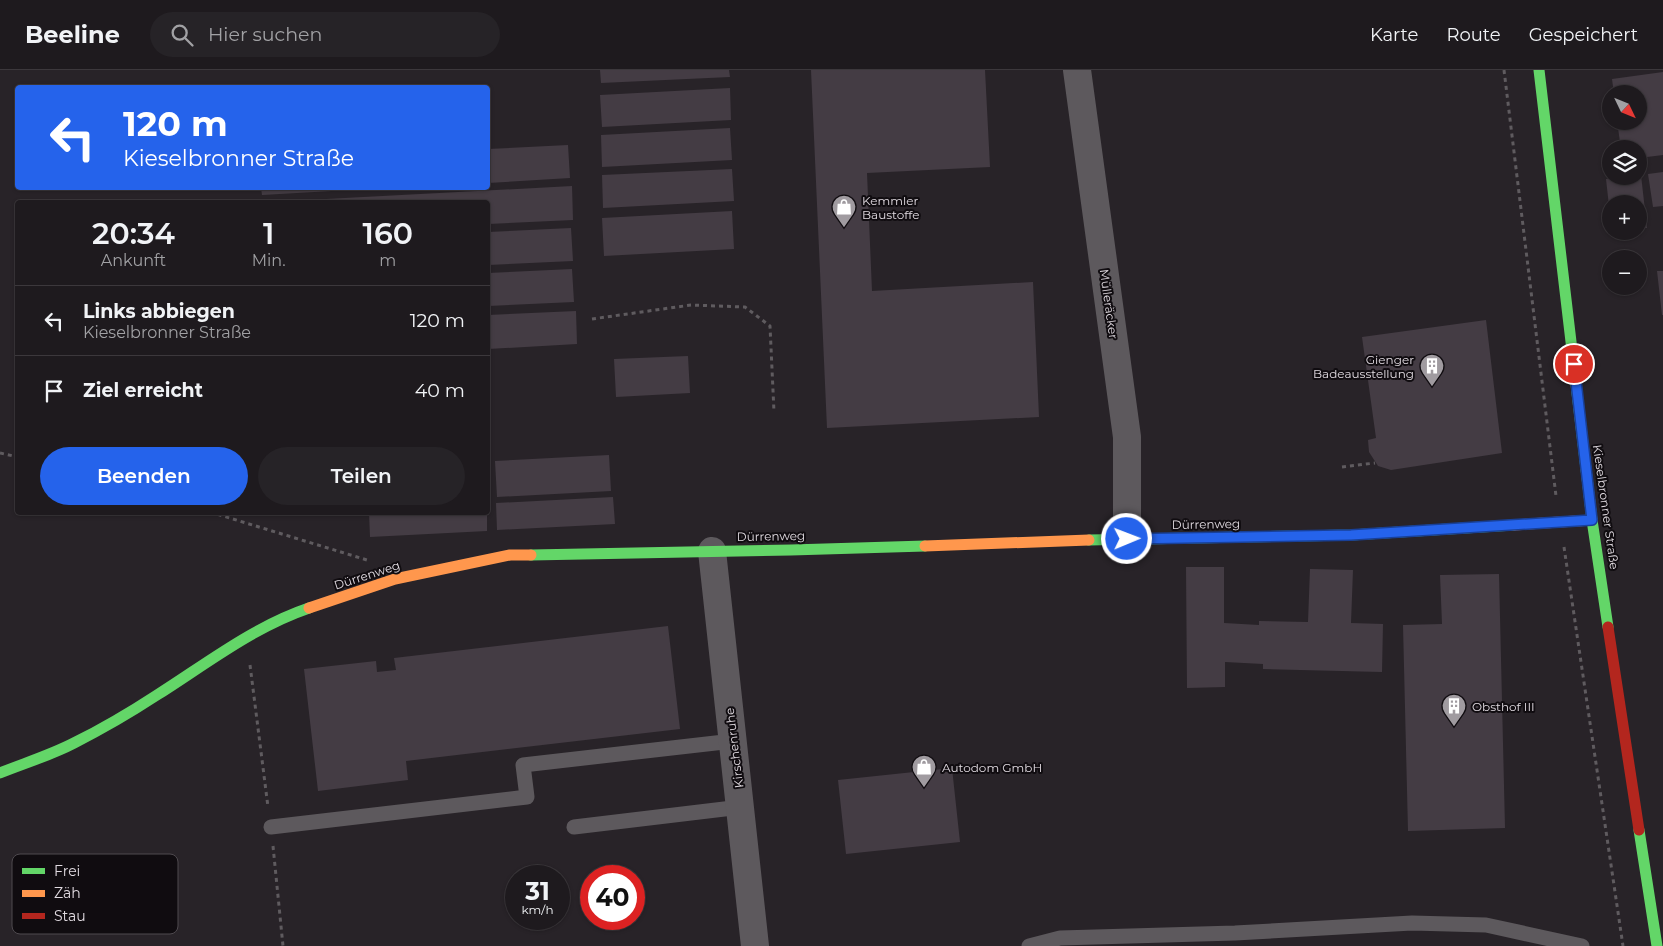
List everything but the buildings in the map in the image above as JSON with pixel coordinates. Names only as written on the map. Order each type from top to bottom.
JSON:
[{"type":"street","name":"Mülleräcker","points":[[1077,70],[1127,437],[1127,539]]},
{"type":"street","name":"Kieselbronner Straße","points":[[1539,70],[1592,520],[1654,879],[1658,946]]},
{"type":"street","name":"Dürrenweg","points":[[0,773],[82,738],[157,695],[208,660],[242,640],[295,613],[391,581],[510,555],[791,550],[1127,539],[1351,535],[1592,520]]},
{"type":"street","name":"Kirschenruhe","points":[[712,551],[755,946]]},
{"type":"lane","points":[[271,827],[526,797],[523,765],[733,741]]},
{"type":"lane","points":[[574,827],[741,808]]},
{"type":"lane","points":[[1029,946],[1060,938],[1236,940],[1412,923],[1486,925],[1582,946]]},
{"type":"path","points":[[592,319],[691,305],[745,307],[770,326],[774,412]]},
{"type":"path","points":[[0,453],[15,457]]},
{"type":"path","points":[[1342,467],[1374,463]]},
{"type":"path","points":[[220,515],[376,562],[386,570],[391,581]]},
{"type":"path","points":[[242,640],[249,661],[271,827],[283,946]]},
{"type":"traffic: fast","points":[[1539,70],[1592,520],[1608,627]]},
{"type":"traffic: fast","points":[[1089,540],[1351,535],[1514,525]]},
{"type":"traffic: fast","points":[[531,555],[925,546]]},
{"type":"traffic: fast","points":[[0,773],[56,751],[95,732],[137,708],[249,636],[288,616],[309,608]]},
{"type":"traffic: fast","points":[[1639,830],[1657,946]]},
{"type":"traffic: slow","points":[[1514,525],[1592,520]]},
{"type":"traffic: slow","points":[[925,546],[1089,540]]},
{"type":"traffic: slow","points":[[309,608],[395,579],[510,555],[531,555]]},
{"type":"traffic: jam","points":[[1608,627],[1639,830]]},
{"type":"place","name":"Kemmler Baustoffe","points":[[844,228]]},
{"type":"place","name":"Gienger Badeausstellung","points":[[1432,387]]},
{"type":"place","name":"Obsthof III","points":[[1454,727]]},
{"type":"place","name":"Autodom GmbH","points":[[924,788]]},
{"type":"route","points":[[1127,539],[1351,535],[1592,520],[1574,364]]}]
